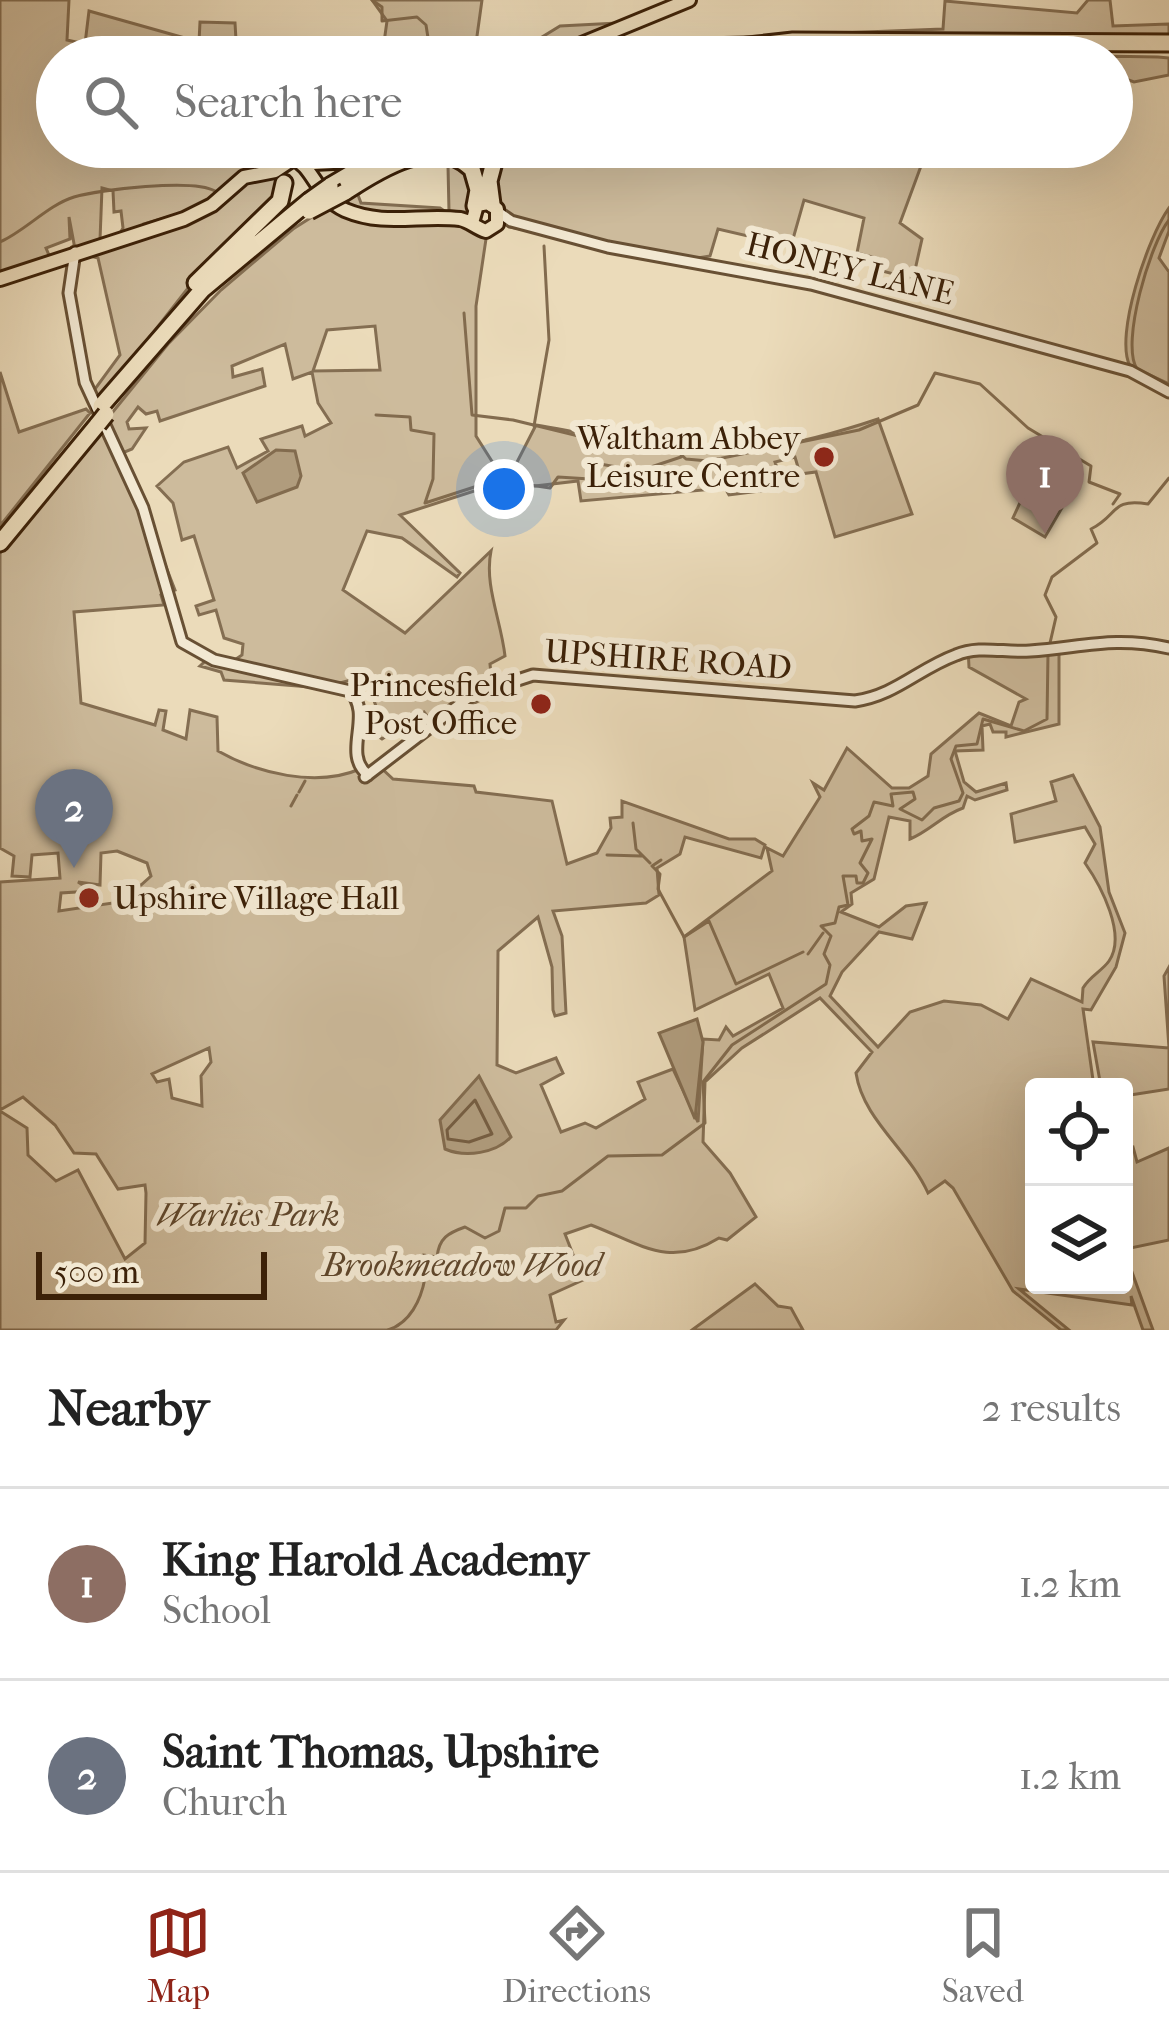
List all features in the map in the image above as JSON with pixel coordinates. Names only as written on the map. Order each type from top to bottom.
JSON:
[{"type":"highway","points":[[1133,43],[1169,43]]},
{"type":"highway","points":[[1133,52],[1169,52]]},
{"type":"highway","points":[[0,543],[197,282],[303,177],[336,168]]},
{"type":"highway","points":[[144,352],[303,177],[364,168]]},
{"type":"highway","points":[[468,168],[488,214]]},
{"type":"highway","points":[[488,214],[492,168]]},
{"type":"highway","points":[[0,531],[303,177]]},
{"type":"main road","points":[[601,36],[689,0]]},
{"type":"main road","points":[[0,279],[184,219],[212,206],[244,177],[303,177]]},
{"type":"main road","name":"HONEY LANE","points":[[303,177],[332,204],[375,220],[428,221],[488,214]]},
{"type":"street","name":"HONEY LANE","points":[[488,214],[608,247],[833,290],[1130,371],[1169,392]]},
{"type":"street","points":[[70,280],[75,252]]},
{"type":"street","points":[[58,259],[70,280]]},
{"type":"street","name":"UPSHIRE ROAD","points":[[70,280],[85,382],[142,508],[182,642],[214,660],[350,692],[362,714],[357,740],[362,776],[472,695],[533,675],[855,700],[888,696],[940,662],[977,650],[1049,649],[1121,639],[1169,648]]},
{"type":"green space","points":[[0,0],[69,0],[67,36],[36,36],[36,168],[274,168],[251,169],[199,208],[144,224],[150,234],[192,219],[252,177],[273,177],[281,185],[280,198],[199,274],[98,403],[92,393],[120,355],[98,258],[90,256],[93,249],[116,240],[123,228],[121,211],[114,212],[113,191],[102,188],[100,240],[75,249],[69,217],[70,239],[46,248],[51,260],[0,276]]},
{"type":"green space","points":[[372,0],[482,0],[477,36],[385,36],[387,21]]},
{"type":"green space","points":[[1088,0],[1110,0],[1113,26],[1169,24],[1169,39],[762,36],[943,29],[945,1],[1077,13]]},
{"type":"green space","points":[[89,11],[178,36],[86,36]]},
{"type":"green space","points":[[200,22],[235,23],[236,36],[199,36]]},
{"type":"green space","points":[[618,23],[590,36],[544,36],[560,26]]},
{"type":"green space","points":[[1133,57],[1169,58],[1169,75],[1134,82]]},
{"type":"green space","points":[[448,168],[469,170],[472,207],[467,212],[449,211]]},
{"type":"green space","points":[[474,168],[920,168],[900,223],[922,239],[913,279],[878,270],[880,259],[857,253],[864,218],[804,200],[791,246],[718,229],[710,256],[686,260],[509,227]]},
{"type":"green space","points":[[373,183],[358,195],[361,203],[440,208],[486,239],[476,306],[476,436],[500,474],[513,470],[536,425],[647,447],[706,452],[793,443],[878,419],[912,514],[835,537],[816,472],[800,474],[795,457],[775,462],[784,488],[729,495],[725,488],[581,501],[578,481],[535,486],[502,482],[400,515],[460,573],[457,577],[402,538],[367,531],[343,590],[405,633],[491,551],[491,590],[505,656],[490,664],[493,694],[433,723],[424,712],[382,739],[373,733],[377,709],[365,676],[322,688],[224,680],[221,672],[200,666],[212,655],[233,661],[242,655],[243,644],[224,638],[216,610],[199,615],[196,606],[214,600],[194,536],[182,540],[173,503],[157,486],[184,462],[228,447],[237,468],[268,451],[261,439],[302,426],[305,436],[331,423],[318,403],[312,372],[293,379],[285,344],[232,366],[233,377],[262,369],[265,386],[160,421],[157,411],[146,414],[138,407],[127,422],[129,429],[146,428],[132,449],[122,453],[175,590],[161,595],[164,605],[74,612],[81,703],[155,725],[159,710],[166,711],[163,730],[186,739],[190,710],[217,717],[218,751],[250,766],[287,775],[325,777],[360,769],[368,775],[379,766],[393,779],[474,786],[476,792],[552,801],[567,864],[597,853],[611,828],[610,818],[622,817],[622,801],[729,839],[755,839],[765,845],[761,858],[685,837],[680,854],[657,868],[659,895],[646,903],[553,911],[562,936],[566,1013],[555,1016],[553,1010],[552,967],[538,917],[498,951],[497,1065],[516,1073],[556,1058],[563,1073],[541,1085],[561,1132],[585,1123],[596,1128],[645,1099],[638,1082],[673,1069],[698,1122],[703,1039],[719,1040],[726,1027],[733,1036],[783,1008],[769,974],[695,1010],[684,937],[772,871],[767,848],[783,856],[820,797],[813,783],[824,790],[847,748],[892,788],[909,788],[928,776],[931,754],[979,713],[1011,726],[1019,702],[1026,699],[969,667],[968,648],[1059,647],[1059,724],[1006,737],[1006,732],[993,732],[990,724],[982,726],[983,750],[955,751],[964,782],[976,792],[1006,783],[1007,790],[975,800],[967,796],[963,808],[910,839],[910,821],[889,817],[874,879],[851,893],[852,904],[841,912],[879,927],[906,906],[926,903],[912,939],[879,932],[842,972],[830,996],[878,1047],[910,1012],[944,1001],[981,1005],[1008,1019],[1031,979],[1082,1002],[1083,988],[1109,961],[1115,938],[1104,897],[1085,863],[1095,844],[1085,827],[1015,842],[1011,814],[1056,801],[1051,782],[1073,775],[1100,827],[1109,892],[1125,933],[1116,967],[1091,1010],[1083,1009],[1093,1078],[1025,1078],[1025,1290],[1019,1289],[1069,1330],[1061,1330],[1013,1291],[953,1188],[945,1181],[928,1193],[860,1090],[856,1073],[872,1052],[820,998],[742,1048],[705,1082],[703,1142],[730,1173],[756,1217],[727,1240],[719,1238],[685,1252],[640,1246],[591,1225],[565,1234],[583,1280],[550,1295],[556,1322],[564,1320],[556,1330],[0,1330],[0,1111],[27,1128],[28,1155],[56,1181],[78,1170],[125,1259],[145,1243],[146,1193],[145,1185],[118,1189],[96,1154],[74,1153],[55,1125],[23,1097],[0,1110],[0,882],[60,878],[58,853],[32,855],[30,877],[12,876],[14,856],[0,848],[0,551],[168,344],[221,290],[293,229]],"holes":[[[375,326],[380,370],[313,371],[327,330]],[[117,851],[147,863],[151,876],[141,885],[115,885],[113,903],[59,911],[61,893],[92,891],[78,882],[100,885],[101,853]],[[209,1048],[211,1062],[201,1076],[202,1106],[172,1098],[169,1079],[157,1082],[152,1074]]]},
{"type":"green space","points":[[1169,208],[1169,231],[1159,258],[1169,272],[1169,390],[1130,366],[1126,333],[1136,287]]},
{"type":"green space","points":[[0,372],[19,432],[86,409],[90,413],[0,526]]},
{"type":"green space","points":[[1043,452],[1081,475],[1045,537],[1013,518]]},
{"type":"green space","points":[[1169,967],[1169,1048],[1164,976]]},
{"type":"green space","points":[[1093,1042],[1169,1048],[1169,1089],[1133,1095],[1133,1078],[1099,1078]]},
{"type":"green space","points":[[1133,1147],[1137,1162],[1169,1148],[1169,1240],[1133,1248]]},
{"type":"green space","points":[[1133,1275],[1153,1330],[1143,1330],[1131,1296],[1132,1305],[1054,1294],[1133,1294]]},
{"type":"green space","points":[[755,1284],[778,1306],[791,1308],[803,1330],[692,1330]]},
{"type":"water","points":[[276,450],[295,451],[301,476],[297,487],[257,502],[243,473]]},
{"type":"water","points":[[697,1019],[703,1042],[695,1119],[659,1033]]},
{"type":"water","points":[[479,1076],[511,1137],[480,1152],[445,1149],[440,1120]]},
{"type":"waterway","points":[[372,0],[382,7],[382,21],[417,17],[426,25],[428,36]]},
{"type":"waterway","points":[[0,242],[74,197],[167,185],[215,191]]},
{"type":"waterway","points":[[1169,220],[1146,270],[1132,338],[1137,369],[1169,384]]},
{"type":"waterway","points":[[534,426],[549,340],[544,246]]},
{"type":"waterway","points":[[464,313],[472,415],[513,420],[640,451],[677,451],[686,459],[708,461],[859,430],[918,405],[935,373],[980,384],[1028,428],[1091,466],[1089,482],[1120,494],[1113,504]]},
{"type":"waterway","points":[[376,415],[410,417],[411,430],[434,434],[433,479],[425,503],[496,480],[550,488],[558,477],[590,479],[600,464],[639,471],[681,457]]},
{"type":"waterway","points":[[1050,643],[1056,617],[1045,595],[1052,577],[1097,543],[1091,529],[1127,503],[1148,504],[1169,478]]},
{"type":"waterway","points":[[388,1330],[408,1316],[421,1294],[425,1278],[412,1267],[423,1255],[437,1257],[449,1234],[465,1227],[485,1238],[499,1231],[505,1208],[526,1208],[538,1196],[562,1191],[608,1156],[662,1155],[705,1123],[703,1082],[732,1045],[826,984],[830,965],[824,954],[831,936],[821,926],[835,923],[839,907],[848,905],[843,876],[856,876],[857,883],[863,883],[868,873],[860,863],[872,839],[862,841],[861,831],[854,834],[852,829],[869,816],[874,802],[893,806],[891,794],[913,792],[915,799],[900,809],[922,820],[934,808],[959,801],[963,793],[951,759],[956,746],[977,744],[983,719],[1024,731],[1047,719],[1048,653]]},
{"type":"waterway","points":[[299,792],[305,781]]},
{"type":"waterway","points":[[291,806],[297,795]]},
{"type":"waterway","points":[[633,823],[636,849],[650,863]]},
{"type":"waterway","points":[[607,855],[641,856]]},
{"type":"waterway","points":[[661,860],[652,866],[660,874],[658,889],[684,937],[709,921],[736,984],[803,952]]},
{"type":"waterway","points":[[808,954],[823,933]]},
{"type":"place","name":"Waltham Abbey Leisure Centre","points":[[824,457]]},
{"type":"place","name":"King Harold Academy","points":[[1045,534]]},
{"type":"place","name":"Princesfield Post Office","points":[[541,704]]},
{"type":"place","name":"Saint Thomas, Upshire","points":[[74,868]]},
{"type":"place","name":"Upshire Village Hall","points":[[89,898]]},
{"type":"park label","name":"Warlies Park","points":[[248,1215]]},
{"type":"park label","name":"Brookmeadow Wood","points":[[462,1265]]}]
